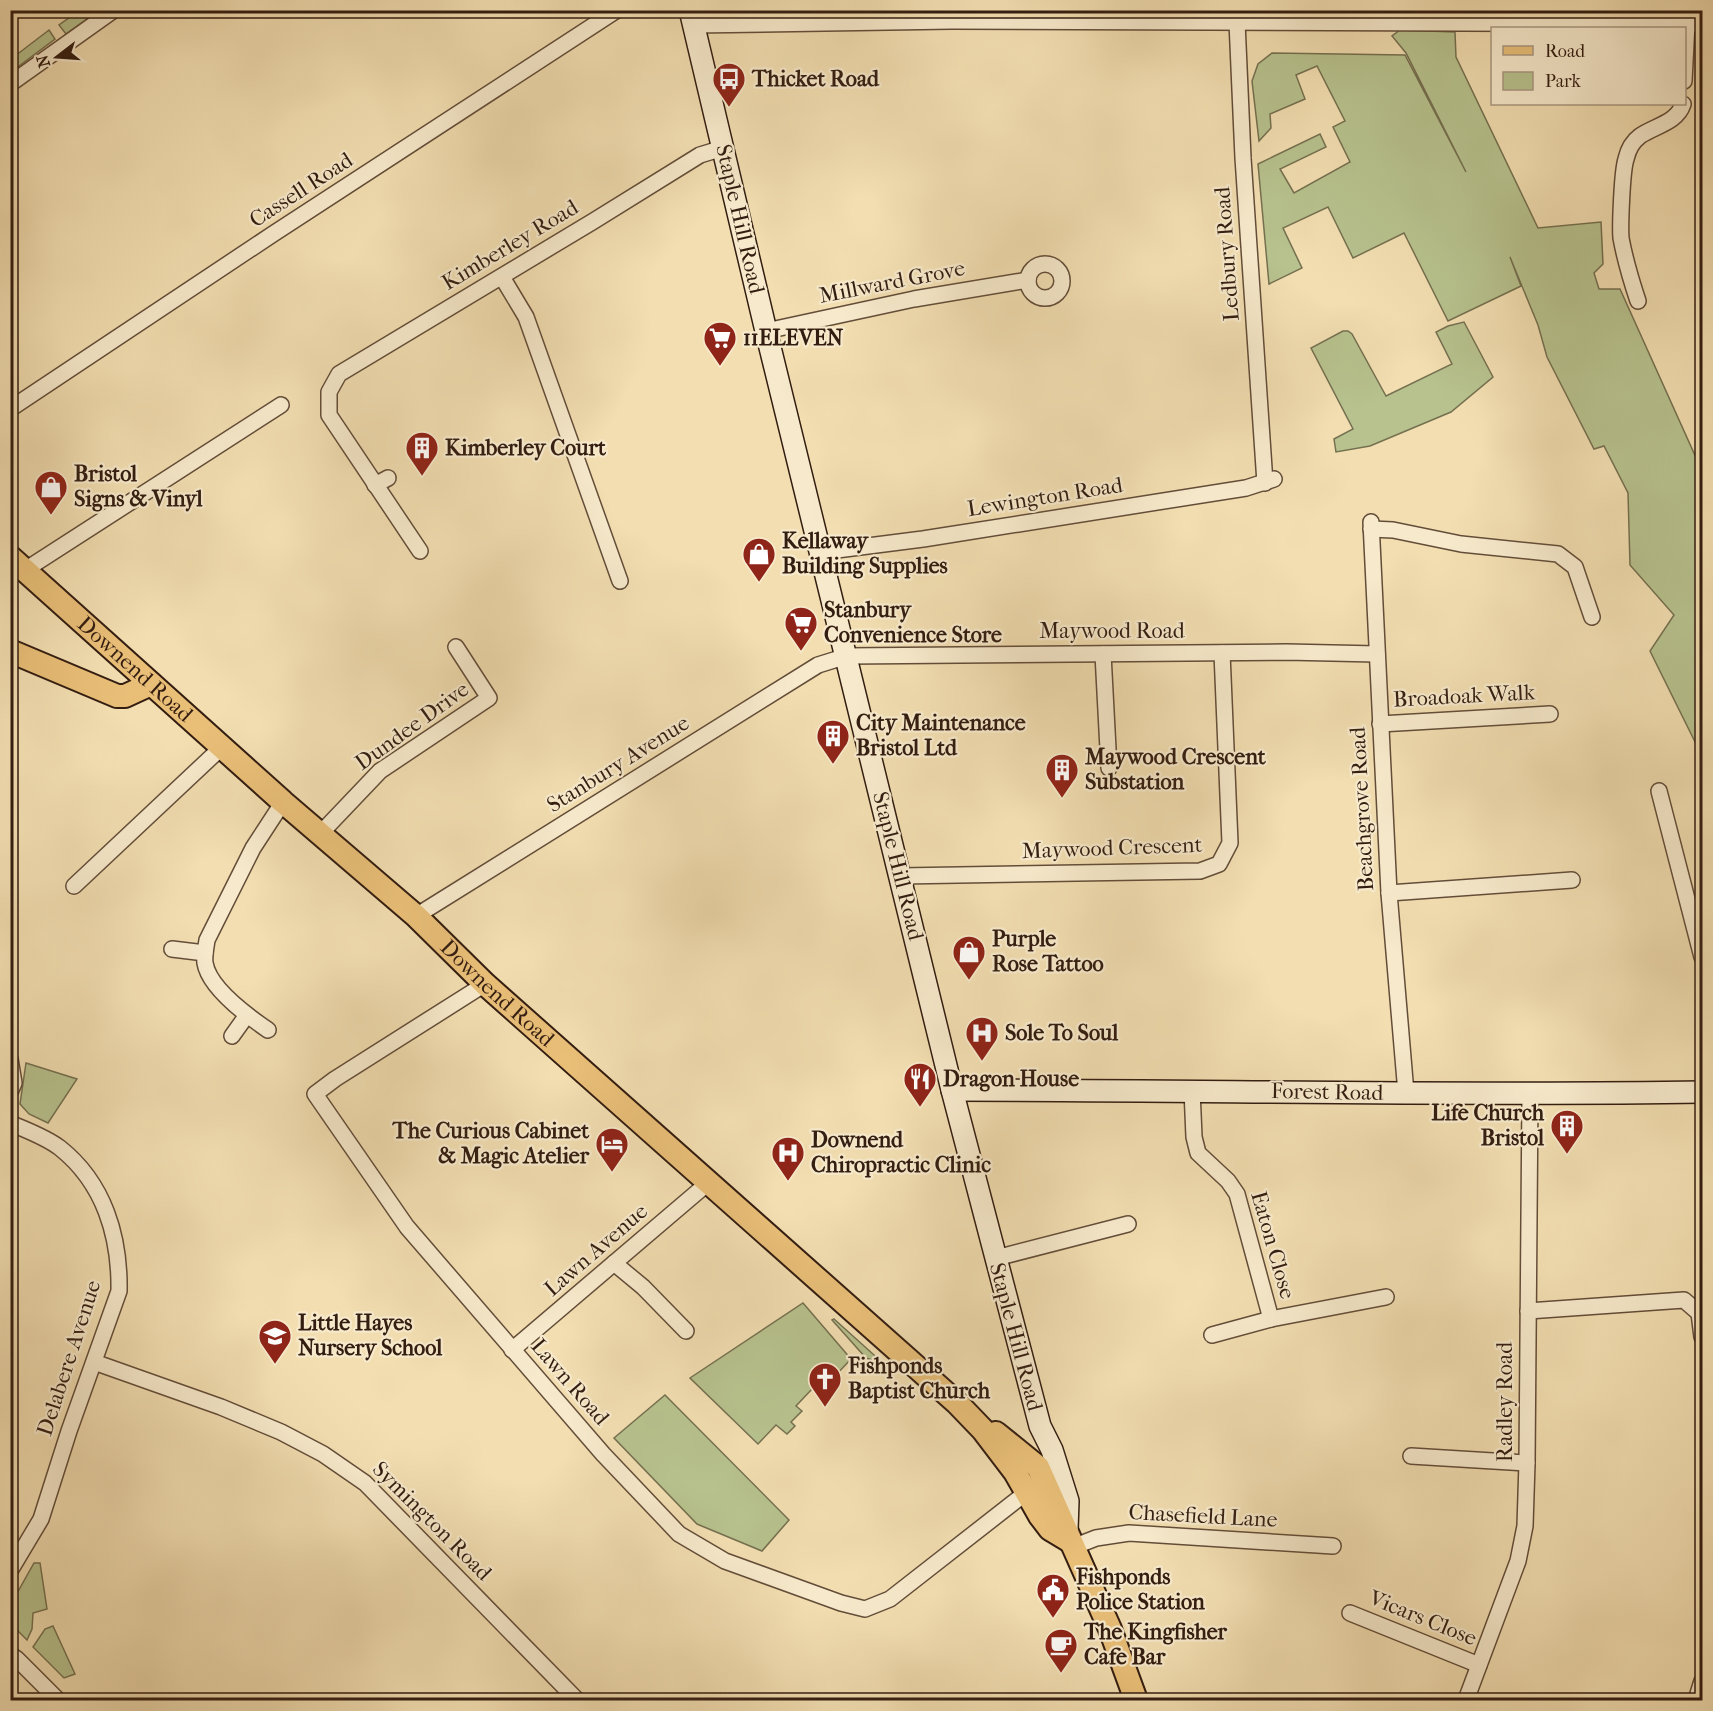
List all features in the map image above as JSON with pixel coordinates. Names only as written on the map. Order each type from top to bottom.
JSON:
[{"type":"main road","name":"Staple Hill Road","points":[[692,18],[766,332],[952,1090],[1040,1426],[1052,1450],[1068,1501],[1070,1539]]},
{"type":"main road","name":"Downend Road","points":[[18,564],[320,834],[416,916],[485,984],[957,1403],[983,1430],[1015,1472],[1050,1529],[1070,1539]]},
{"type":"main road","points":[[10,651],[117,696],[125,696],[151,684]]},
{"type":"main road","name":"Forest Road","points":[[952,1090],[1192,1090],[1530,1095],[1702,1092]]},
{"type":"main road","name":"Staple Hill Road","points":[[1038,1467],[1040,1426]]},
{"type":"main road","name":"Downend Road","points":[[983,1430],[996,1433],[1038,1467]]},
{"type":"main road","points":[[1038,1467],[1110,1629],[1135,1700]]},
{"type":"street","points":[[10,84],[114,10]]},
{"type":"street","name":"Cassell Road","points":[[10,410],[273,234],[617,10]]},
{"type":"street","points":[[692,18],[952,16],[1237,22],[1357,19],[1382,23],[1702,24]]},
{"type":"street","name":"Ledbury Road","points":[[1237,22],[1242,148],[1270,481]]},
{"type":"street","points":[[1686,42],[1687,23]]},
{"type":"street","points":[[1638,301],[1628,271],[1621,235],[1625,162],[1631,145],[1640,136],[1668,122],[1681,111],[1683,105]]},
{"type":"street","name":"Kimberley Road","points":[[420,551],[382,482],[329,415],[330,392],[339,374],[700,155],[723,148]]},
{"type":"street","points":[[502,277],[526,317],[620,581]]},
{"type":"street","name":"Millward Grove","points":[[766,332],[914,299],[1028,280]]},
{"type":"street","points":[[18,564],[280,405]]},
{"type":"street","name":"Lewington Road","points":[[821,552],[923,539],[1246,488],[1270,481]]},
{"type":"street","name":"Beachgrove Road","points":[[1406,1093],[1389,893],[1371,525],[1461,544],[1558,554],[1575,567],[1592,617]]},
{"type":"street","name":"Dundee Drive","points":[[320,834],[380,771],[489,699],[456,647]]},
{"type":"street","name":"Maywood Crescent","points":[[900,876],[1200,871],[1219,864],[1230,843],[1222,653]]},
{"type":"street","points":[[1103,654],[1109,768]]},
{"type":"street","name":"Maywood Road","points":[[847,656],[1377,654]]},
{"type":"street","name":"Stanbury Avenue","points":[[416,916],[818,665],[847,656]]},
{"type":"street","name":"Broadoak Walk","points":[[1380,723],[1550,714]]},
{"type":"street","points":[[74,886],[222,747]]},
{"type":"street","points":[[1659,791],[1702,957]]},
{"type":"street","points":[[268,1030],[247,1016],[218,987],[204,962],[207,940],[253,848],[284,802]]},
{"type":"street","points":[[1389,893],[1572,880]]},
{"type":"street","points":[[172,949],[205,953]]},
{"type":"street","name":"Lawn Road","points":[[485,984],[335,1078],[315,1094],[408,1227],[603,1454],[679,1534],[725,1561],[841,1604],[866,1609],[890,1599],[1027,1492]]},
{"type":"street","points":[[232,1036],[247,1016]]},
{"type":"street","points":[[10,1059],[14,1083],[10,1092]]},
{"type":"street","name":"Eaton Close","points":[[1192,1090],[1194,1137],[1198,1153],[1228,1181],[1237,1194],[1271,1319]]},
{"type":"street","name":"Radley Road","points":[[1466,1701],[1518,1561],[1525,1526],[1530,1095]]},
{"type":"street","name":"Delabere Avenue","points":[[10,1123],[59,1147],[92,1183],[106,1207],[114,1235],[119,1268],[119,1291],[41,1519],[10,1571]]},
{"type":"street","name":"Lawn Avenue","points":[[512,1350],[708,1183]]},
{"type":"street","points":[[996,1258],[1128,1224]]},
{"type":"street","points":[[614,1263],[643,1287],[686,1331]]},
{"type":"street","name":"Eaton Close","points":[[1212,1335],[1271,1319],[1386,1298]]},
{"type":"street","points":[[1528,1311],[1684,1300],[1699,1312],[1702,1336]]},
{"type":"street","name":"Symington Road","points":[[94,1362],[221,1407],[281,1432],[323,1454],[365,1483],[577,1701]]},
{"type":"street","points":[[1411,1456],[1527,1463]]},
{"type":"street","name":"Chasefield Lane","points":[[1070,1539],[1129,1533],[1333,1546]]},
{"type":"street","name":"Vicars Close","points":[[1350,1613],[1479,1665]]},
{"type":"street","points":[[10,1654],[58,1701]]},
{"type":"street","points":[[1696,1701],[1702,1681]]},
{"type":"green space","points":[[80,10],[98,11],[66,34],[59,25]]},
{"type":"green space","points":[[49,30],[55,39],[11,72],[11,59]]},
{"type":"green space","points":[[1400,30],[1455,32],[1456,57],[1538,228],[1601,222],[1603,264],[1594,273],[1599,289],[1620,289],[1702,471],[1702,756],[1650,651],[1674,615],[1630,565],[1628,493],[1604,446],[1594,449],[1547,357],[1538,325],[1510,257],[1521,286],[1448,321],[1404,233],[1353,258],[1328,207],[1283,228],[1302,268],[1269,284],[1258,164],[1320,134],[1326,147],[1280,169],[1294,193],[1350,162],[1333,127],[1345,121],[1317,66],[1296,75],[1305,99],[1270,114],[1271,128],[1259,141],[1252,81],[1258,64],[1272,53],[1405,55],[1466,172],[1406,53],[1392,36]]},
{"type":"green space","points":[[1464,322],[1493,377],[1451,412],[1370,446],[1336,452],[1334,439],[1353,429],[1311,348],[1343,331],[1348,331],[1352,334],[1386,396],[1452,364],[1436,332]]},
{"type":"green space","points":[[26,1063],[77,1079],[48,1123],[29,1114],[20,1104]]},
{"type":"green space","points":[[803,1303],[851,1359],[818,1394],[812,1389],[796,1406],[802,1411],[791,1422],[795,1426],[787,1434],[776,1425],[758,1444],[690,1378]]},
{"type":"green space","points":[[834,1319],[893,1372],[891,1375],[866,1358],[832,1320]]},
{"type":"green space","points":[[665,1395],[789,1520],[762,1551],[697,1524],[614,1438]]},
{"type":"green space","points":[[34,1563],[40,1563],[47,1609],[33,1613],[32,1629],[27,1640],[11,1624],[11,1604]]},
{"type":"green space","points":[[53,1626],[75,1674],[64,1678],[33,1647],[45,1629]]},
{"type":"place","name":"Thicket Road","points":[[729,108]]},
{"type":"place","name":"11ELEVEN","points":[[720,367]]},
{"type":"place","name":"Kimberley Court","points":[[422,477]]},
{"type":"place","name":"Bristol Signs & Vinyl","points":[[51,516]]},
{"type":"place","name":"Kellaway Building Supplies","points":[[759,583]]},
{"type":"place","name":"Stanbury Convenience Store","points":[[801,652]]},
{"type":"place","name":"City Maintenance Bristol Ltd","points":[[833,765]]},
{"type":"place","name":"Maywood Crescent Substation","points":[[1062,799]]},
{"type":"place","name":"Purple Rose Tattoo","points":[[969,981]]},
{"type":"place","name":"Sole To Soul","points":[[982,1062]]},
{"type":"place","name":"Dragon House","points":[[920,1108]]},
{"type":"place","name":"Life Church Bristol","points":[[1567,1155]]},
{"type":"place","name":"The Curious Cabinet & Magic Atelier","points":[[612,1173]]},
{"type":"place","name":"Downend Chiropractic Clinic","points":[[788,1182]]},
{"type":"place","name":"Little Hayes Nursery School","points":[[275,1365]]},
{"type":"place","name":"Fishponds Baptist Church","points":[[825,1408]]},
{"type":"place","name":"Fishponds Police Station","points":[[1053,1619]]},
{"type":"place","name":"The Kingfisher Cafe Bar","points":[[1061,1674]]}]
